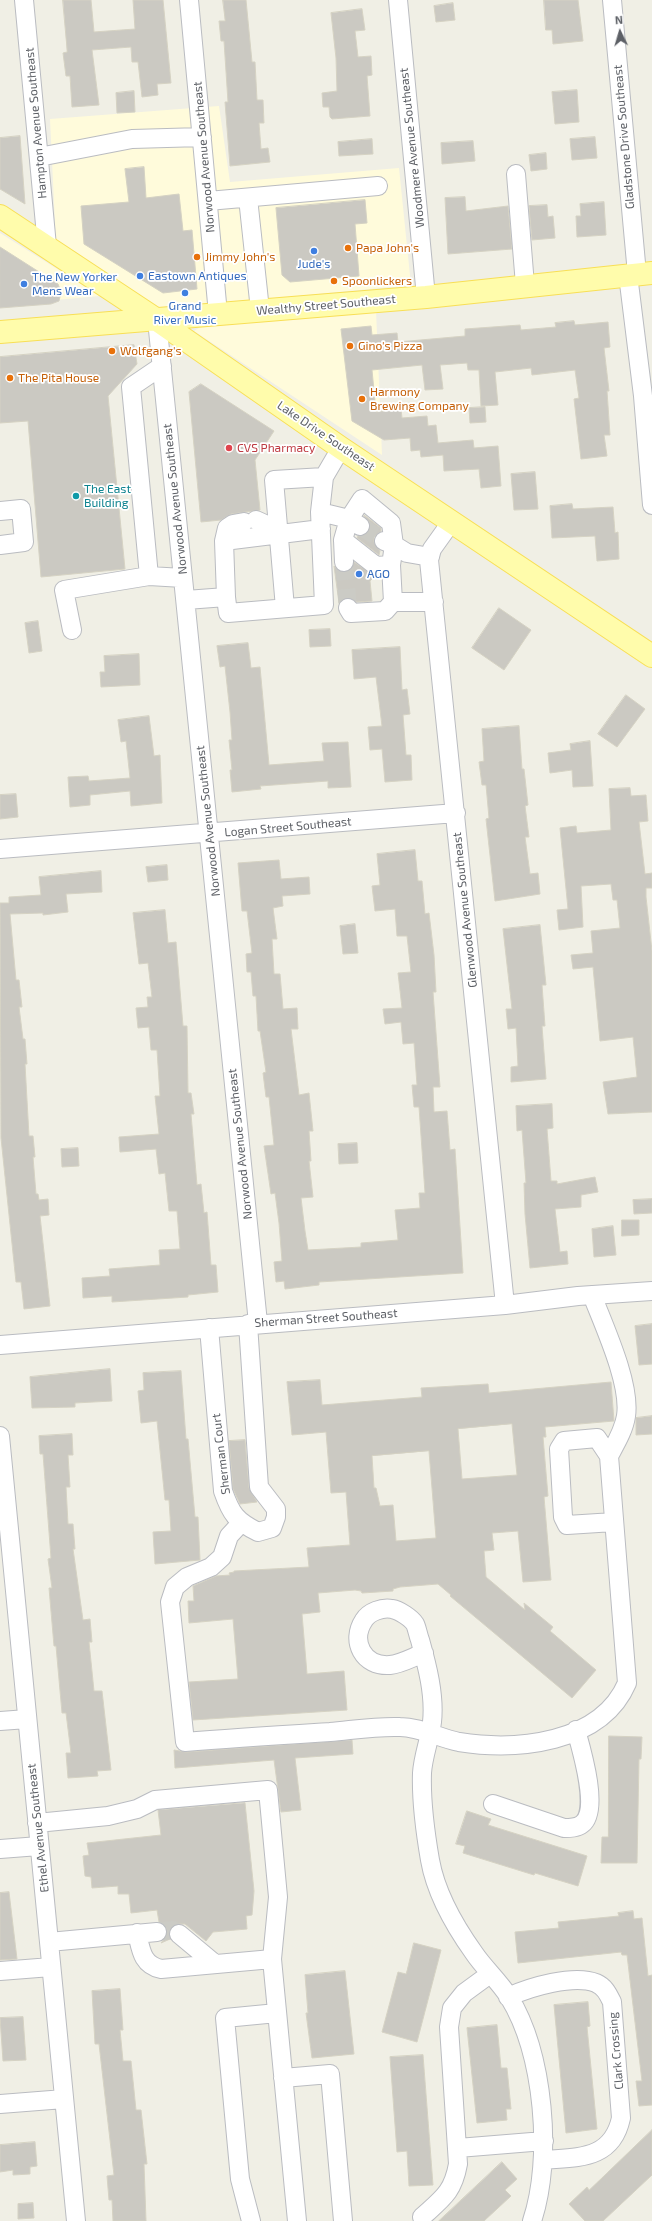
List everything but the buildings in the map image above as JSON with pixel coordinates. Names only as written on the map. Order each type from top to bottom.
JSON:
[{"type":"main road","name":"Lake Drive Southeast","points":[[0,216],[157,320],[341,448],[652,656]]},
{"type":"main road","name":"Wealthy Street Southeast","points":[[0,332],[426,297],[525,285],[639,274]]},
{"type":"street","name":"Hampton Avenue Southeast","points":[[24,0],[47,246]]},
{"type":"street","name":"Norwood Avenue Southeast","points":[[189,0],[218,314]]},
{"type":"street","name":"Woodmere Avenue Southeast","points":[[398,0],[426,297]]},
{"type":"street","name":"Gladstone Drive Southeast","points":[[612,0],[639,274],[648,396],[652,505]]},
{"type":"street","points":[[39,153],[132,139],[202,137]]},
{"type":"street","points":[[516,174],[525,285]]},
{"type":"street","points":[[208,201],[378,186]]},
{"type":"street","points":[[248,198],[260,310]]},
{"type":"street","name":"Norwood Avenue Southeast","points":[[157,320],[209,833],[253,1324]]},
{"type":"street","points":[[149,576],[131,387],[162,366]]},
{"type":"street","points":[[276,534],[267,525],[250,521],[233,524],[227,528],[224,541],[228,613],[324,605],[320,512],[324,477],[341,448]]},
{"type":"street","points":[[285,608],[276,534],[274,480],[324,477]]},
{"type":"street","points":[[344,562],[343,540],[354,523],[362,500],[391,523],[388,542],[393,602]]},
{"type":"street","points":[[0,511],[21,509],[24,542],[0,545]]},
{"type":"street","points":[[320,512],[354,523]]},
{"type":"street","points":[[388,542],[407,553],[430,558],[432,550],[452,521]]},
{"type":"street","points":[[224,541],[321,529]]},
{"type":"street","points":[[343,540],[376,566],[391,565]]},
{"type":"street","name":"Glenwood Avenue Southeast","points":[[430,558],[505,1305]]},
{"type":"street","points":[[72,630],[64,590],[149,576],[183,578]]},
{"type":"street","points":[[186,600],[226,597]]},
{"type":"street","points":[[348,608],[351,613],[385,610],[393,602],[434,602]]},
{"type":"street","name":"Logan Street Southeast","points":[[0,849],[456,813]]},
{"type":"street","name":"Sherman Street Southeast","points":[[0,1345],[505,1305],[652,1290]]},
{"type":"street","points":[[592,1295],[616,1358],[624,1392],[626,1414],[624,1427],[609,1456]]},
{"type":"street","name":"Sherman Court","points":[[209,1328],[223,1491],[230,1510],[241,1523],[258,1532],[272,1528],[276,1517],[276,1509],[259,1487],[253,1324]]},
{"type":"street","name":"Ethel Avenue Southeast","points":[[0,1436],[8,1595],[27,1719],[76,2221]]},
{"type":"street","points":[[241,1523],[230,1536],[222,1557],[211,1567],[187,1577],[175,1587],[170,1602],[185,1742],[401,1726],[457,1741],[510,1745],[537,1742],[588,1726],[604,1714],[620,1698],[627,1683],[609,1456],[597,1438],[564,1441],[559,1449],[563,1517],[567,1525],[614,1522]]},
{"type":"street","points":[[424,1653],[429,1671],[432,1721],[422,1772],[423,1818],[432,1872],[446,1910],[474,1954],[508,1996],[522,2023],[536,2066],[544,2141],[544,2173],[538,2204],[532,2221]]},
{"type":"street","points":[[0,1721],[27,1719]]},
{"type":"street","points":[[493,1804],[564,1828],[575,1827],[583,1824],[588,1815],[588,1778],[576,1730]]},
{"type":"street","points":[[37,1823],[108,1816],[138,1809],[155,1800],[268,1790],[278,1898],[272,1959],[297,2221]]},
{"type":"street","points":[[0,1850],[39,1846]]},
{"type":"street","points":[[49,1942],[157,1932]]},
{"type":"street","points":[[137,1933],[143,1957],[153,1967],[161,1969],[272,1959]]},
{"type":"street","points":[[179,1934],[215,1964]]},
{"type":"street","points":[[0,1971],[51,1967]]},
{"type":"street","points":[[422,2217],[448,2194],[456,2178],[458,2148],[449,2048],[449,2027],[452,2008],[464,1993],[490,1974]]},
{"type":"street","name":"Clark Crossing","points":[[508,1996],[546,1984],[586,1981],[597,1984],[607,1991],[612,2002],[621,2118],[618,2131],[606,2146],[586,2156],[544,2160]]},
{"type":"street","points":[[252,2221],[240,2179],[225,2018],[277,2013]]},
{"type":"street","points":[[283,2078],[330,2074],[343,2221]]},
{"type":"street","points":[[0,2104],[64,2098]]},
{"type":"street","points":[[458,2148],[544,2141]]},
{"type":"shaded area","points":[[219,106],[230,182],[399,168],[411,285],[162,309],[56,245],[50,119]]},
{"type":"shaded area","points":[[0,233],[100,296],[0,305]]},
{"type":"shaded area","points":[[376,310],[382,455],[194,331],[205,324]]},
{"type":"tunnel","points":[[360,526],[382,540]]},
{"type":"tunnel","points":[[344,562],[348,608]]},
{"type":"tunnel","points":[[157,1932],[173,1930],[179,1934]]},
{"type":"place","name":"Papa John's","points":[[348,248]]},
{"type":"place","name":"Jude's","points":[[314,251]]},
{"type":"place","name":"Jimmy John's","points":[[197,257]]},
{"type":"place","name":"Eastown Antiques","points":[[140,276]]},
{"type":"place","name":"Spoonlickers","points":[[334,281]]},
{"type":"place","name":"The New Yorker Mens Wear","points":[[24,284]]},
{"type":"place","name":"Grand River Music","points":[[185,293]]},
{"type":"place","name":"Gino's Pizza","points":[[350,346]]},
{"type":"place","name":"Wolfgang's","points":[[112,351]]},
{"type":"place","name":"The Pita House","points":[[10,378]]},
{"type":"place","name":"Harmony Brewing Company","points":[[362,399]]},
{"type":"place","name":"CVS Pharmacy","points":[[229,448]]},
{"type":"place","name":"The East Building","points":[[76,496]]},
{"type":"place","name":"AGO","points":[[359,574]]}]
